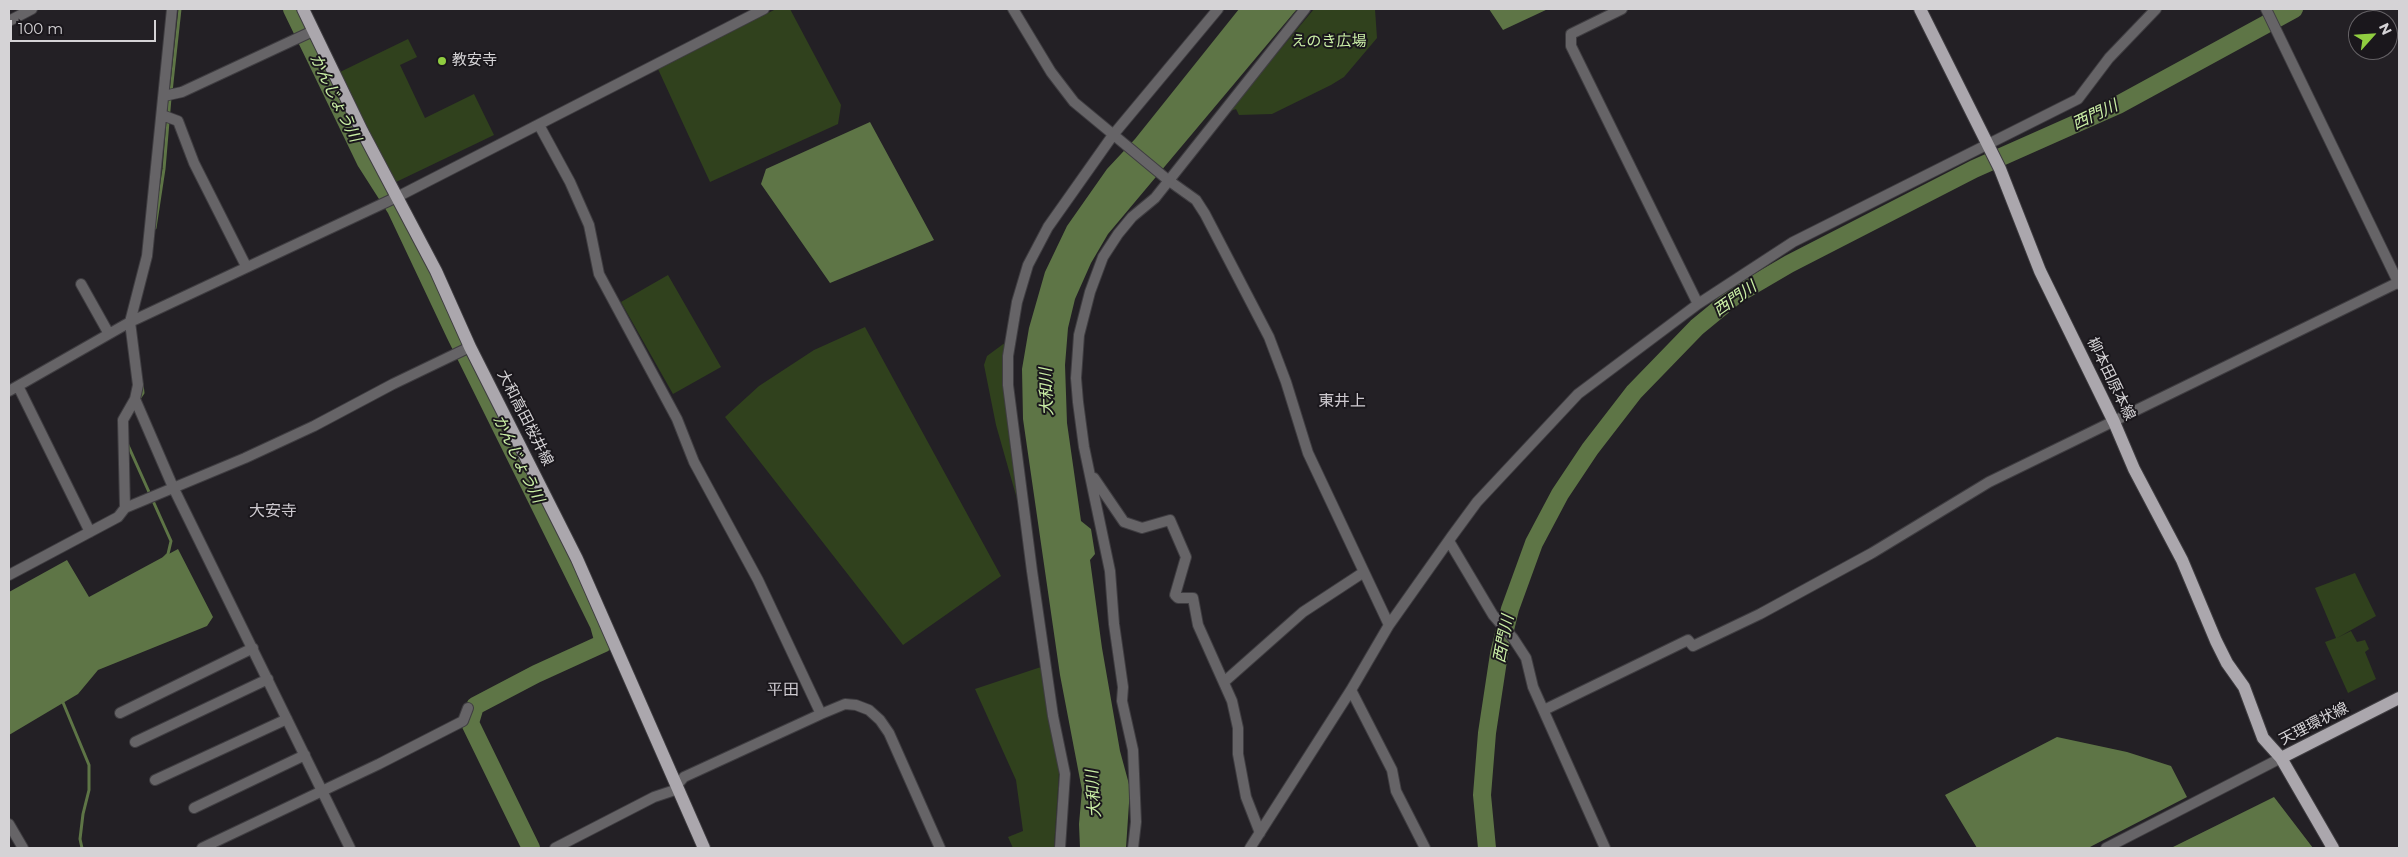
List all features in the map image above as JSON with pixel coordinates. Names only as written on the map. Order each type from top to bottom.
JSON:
[{"type":"main road","name":"大和高田桜井線","points":[[303,9],[308,33],[362,131],[392,199],[436,271],[465,349],[576,559],[704,848]]},
{"type":"main road","name":"柳本田原本線","points":[[1920,9],[2000,169],[2040,271],[2114,422],[2134,469],[2182,560],[2216,641],[2227,663],[2244,687],[2263,738],[2281,758]]},
{"type":"main road","name":"天理環状線","points":[[2333,848],[2281,758],[2399,698]]},
{"type":"street","points":[[9,21],[32,9]]},
{"type":"street","points":[[125,508],[123,420],[135,399],[138,386],[130,322],[147,256],[172,9]]},
{"type":"street","points":[[90,532],[13,388],[130,322],[392,199],[764,9]]},
{"type":"street","points":[[1013,9],[1050,72],[1074,102],[1167,179],[1196,200],[1205,214],[1269,337],[1286,382],[1306,447],[1390,625]]},
{"type":"street","points":[[1060,848],[1065,774],[1053,716],[1008,385],[1008,356],[1017,302],[1028,265],[1048,227],[1115,136],[1218,9]]},
{"type":"street","points":[[1133,848],[1136,822],[1133,750],[1122,701],[1123,687],[1114,624],[1110,571],[1084,447],[1076,378],[1079,335],[1090,292],[1103,257],[1118,234],[1132,217],[1155,198],[1167,179],[1305,9]]},
{"type":"street","points":[[1622,9],[1571,34],[1571,46],[1698,304]]},
{"type":"street","points":[[1250,848],[1351,690],[1390,625],[1449,541],[1477,502],[1565,406],[1698,304],[1792,242],[1989,148],[2078,99],[2109,58],[2156,9]]},
{"type":"street","points":[[1544,710],[1688,640],[1693,646],[1760,614],[1872,552],[1969,492],[2399,283],[2266,9]]},
{"type":"street","points":[[164,96],[182,92],[308,33]]},
{"type":"street","points":[[162,115],[178,121],[194,163],[246,266]]},
{"type":"street","points":[[539,125],[570,182],[589,225],[599,274],[678,419],[694,462],[737,545],[758,580],[821,714]]},
{"type":"street","points":[[81,284],[110,334]]},
{"type":"street","points":[[9,575],[118,517],[125,508],[245,458],[314,426],[393,384],[465,349]]},
{"type":"street","points":[[135,399],[172,487],[350,848]]},
{"type":"street","points":[[1090,472],[1124,522],[1142,528],[1170,520],[1186,557],[1175,595],[1178,598],[1193,598],[1198,625],[1232,701],[1238,728],[1238,754],[1246,797],[1260,833]]},
{"type":"street","points":[[1449,541],[1493,615],[1513,638],[1526,658],[1533,687],[1605,848]]},
{"type":"street","points":[[1224,682],[1303,612],[1364,572]]},
{"type":"street","points":[[120,714],[253,648]]},
{"type":"street","points":[[135,742],[268,679]]},
{"type":"street","points":[[1351,690],[1392,770],[1396,791],[1425,848]]},
{"type":"street","points":[[555,848],[654,797],[678,787],[684,776],[845,704],[856,705],[869,710],[880,720],[889,733],[940,848]]},
{"type":"street","points":[[202,848],[379,764],[463,721],[468,708]]},
{"type":"street","points":[[155,780],[287,719]]},
{"type":"street","points":[[194,808],[305,755]]},
{"type":"street","points":[[2106,848],[2281,758]]},
{"type":"street","points":[[9,824],[23,848]]},
{"type":"green space","points":[[776,9],[790,9],[841,105],[838,124],[710,182],[658,69]]},
{"type":"green space","name":"えのき広場","points":[[1314,9],[1375,9],[1377,38],[1344,77],[1331,85],[1272,114],[1239,115],[1236,109],[1228,112]]},
{"type":"green space","points":[[408,39],[417,57],[400,65],[425,118],[474,94],[494,135],[394,183],[340,72]]},
{"type":"green space","points":[[668,275],[721,367],[673,394],[621,302]]},
{"type":"green space","points":[[865,327],[1001,576],[903,645],[725,417],[759,386],[814,350]]},
{"type":"green space","points":[[1006,342],[1003,377],[1017,499],[996,425],[984,365],[987,356]]},
{"type":"green space","points":[[2355,573],[2376,616],[2337,638],[2351,631],[2357,642],[2365,640],[2369,649],[2365,652],[2376,679],[2348,693],[2325,642],[2336,638],[2315,588]]},
{"type":"green space","points":[[1041,667],[1059,773],[1054,848],[1013,848],[1008,837],[1023,831],[1016,780],[975,689]]},
{"type":"water","name":"大和川","points":[[1239,9],[1297,9],[1108,234],[1091,263],[1075,299],[1068,328],[1065,365],[1067,423],[1081,521],[1091,529],[1095,554],[1090,560],[1102,648],[1120,751],[1130,788],[1126,848],[1080,848],[1079,824],[1082,790],[1060,675],[1023,419],[1022,369],[1029,328],[1045,272],[1067,226],[1107,169],[1135,139]]},
{"type":"water","points":[[1489,9],[1548,9],[1503,30]]},
{"type":"water","points":[[870,122],[934,240],[830,283],[761,184],[766,169]]},
{"type":"water","points":[[178,549],[213,617],[207,626],[98,670],[78,694],[9,735],[9,592],[67,560],[89,597]]},
{"type":"water","points":[[2057,737],[2127,752],[2171,766],[2187,797],[2088,848],[1977,848],[1945,795]]},
{"type":"water","points":[[2274,797],[2313,848],[2171,848]]},
{"type":"waterway","points":[[171,92],[180,9]]},
{"type":"waterway","name":"かんじょう川","points":[[292,9],[366,162],[396,209],[455,334],[599,625],[604,643],[536,674],[475,706],[470,723],[531,848]]},
{"type":"waterway","name":"西門川","points":[[1487,848],[1482,795],[1487,733],[1499,654],[1510,609],[1534,543],[1560,494],[1590,449],[1634,392],[1697,327],[1736,295],[1789,264],[1974,169],[2118,105],[2294,9]]},
{"type":"waterway","points":[[155,228],[164,169],[170,98]]},
{"type":"waterway","points":[[139,399],[143,393],[142,384]]},
{"type":"waterway","points":[[127,443],[171,541],[168,554],[164,558]]},
{"type":"waterway","points":[[62,700],[89,765],[89,790],[83,814],[80,839],[82,848]]},
{"type":"place","name":"教安寺","points":[[442,61]]},
{"type":"district","name":"東井上","points":[[1342,401]]},
{"type":"district","name":"大安寺","points":[[273,511]]},
{"type":"district","name":"平田","points":[[783,690]]}]
